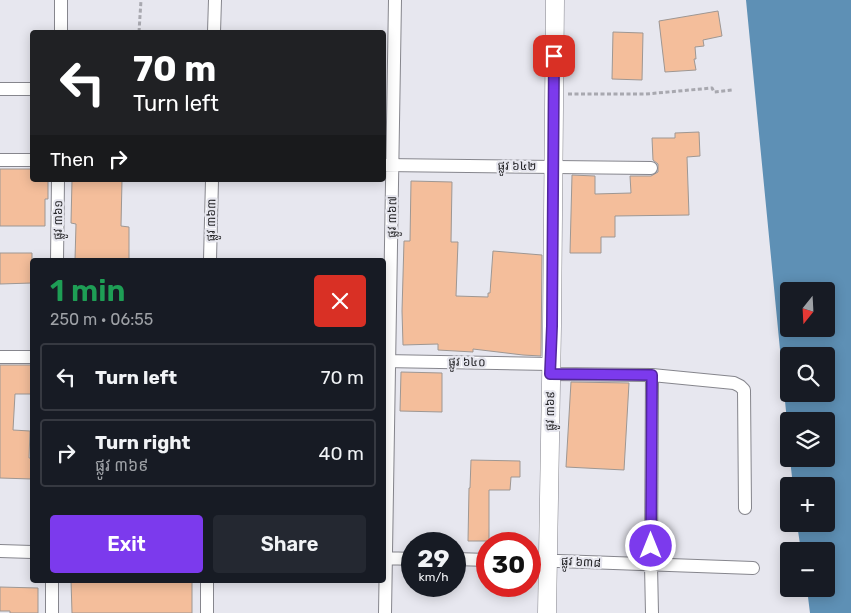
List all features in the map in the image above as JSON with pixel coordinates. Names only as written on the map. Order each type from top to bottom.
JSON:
[{"type":"street","points":[[60,30],[61,0]]},
{"type":"street","points":[[214,0],[214,30]]},
{"type":"street","name":"ផ្លូវ ៣៦៧","points":[[386,460],[388,165],[395,0]]},
{"type":"street","name":"ផ្លូវ ៣៦៩","points":[[547,613],[555,0]]},
{"type":"street","points":[[0,88],[30,89]]},
{"type":"street","points":[[0,160],[30,160]]},
{"type":"street","name":"ផ្លូវ ៦៤២","points":[[388,165],[651,168]]},
{"type":"street","name":"ផ្លូវ ៣៦១","points":[[58,182],[58,258]]},
{"type":"street","name":"ផ្លូវ ៣៦៣","points":[[210,258],[212,182]]},
{"type":"street","points":[[0,357],[30,357]]},
{"type":"street","name":"ផ្លូវ ៦៤០","points":[[387,361],[652,375],[734,383],[744,390],[745,508]]},
{"type":"street","points":[[652,375],[650,565],[652,613]]},
{"type":"street","points":[[0,551],[30,552]]},
{"type":"street","points":[[386,558],[401,559]]},
{"type":"street","name":"ផ្លូវ ៦៣៨","points":[[541,561],[753,568]]},
{"type":"street","points":[[52,583],[52,613]]},
{"type":"street","points":[[207,583],[207,613]]},
{"type":"street","name":"ផ្លូវ ៣៦៧","points":[[385,583],[385,613]]},
{"type":"path","points":[[139,30],[141,0]]},
{"type":"path","points":[[554,93],[646,94],[712,88],[714,92],[732,90]]},
{"type":"water","points":[[746,0],[851,0],[851,613],[810,613],[808,597],[835,597],[835,542],[800,542],[798,532],[835,532],[835,477],[792,477],[791,467],[835,467],[835,412],[786,412],[785,402],[835,402],[835,347],[780,347],[780,349]]},
{"type":"building","points":[[718,11],[722,36],[703,40],[704,46],[695,47],[696,59],[694,59],[696,70],[665,72],[659,21]]},
{"type":"building","points":[[613,32],[643,33],[642,80],[612,79]]},
{"type":"building","points":[[699,132],[700,156],[687,157],[689,215],[615,216],[615,237],[601,237],[601,253],[570,253],[572,175],[595,176],[595,194],[631,193],[630,176],[651,176],[658,172],[658,164],[653,160],[652,138],[675,138],[675,133]]},
{"type":"building","points":[[0,169],[30,169],[30,182],[48,182],[48,199],[45,199],[45,226],[0,226]]},
{"type":"building","points":[[411,181],[452,182],[451,242],[458,242],[456,296],[488,297],[488,293],[490,293],[493,251],[542,255],[541,356],[473,349],[473,352],[438,350],[438,344],[403,345],[404,241],[410,241]]},
{"type":"building","points":[[72,182],[122,182],[121,226],[129,227],[129,258],[75,258],[76,224],[71,223]]},
{"type":"building","points":[[0,253],[32,253],[32,258],[30,258],[30,283],[0,284]]},
{"type":"building","points":[[0,365],[30,365],[30,394],[15,394],[13,430],[30,431],[30,479],[0,478]]},
{"type":"building","points":[[401,372],[442,373],[442,412],[400,411]]},
{"type":"building","points":[[571,382],[629,383],[624,470],[566,467]]},
{"type":"building","points":[[471,460],[520,461],[520,477],[511,477],[510,490],[489,490],[489,532],[476,532],[476,541],[468,541]]},
{"type":"building","points":[[71,583],[192,583],[192,613],[72,613]]},
{"type":"building","points":[[0,587],[38,588],[38,613],[0,611]]},
{"type":"route","points":[[554,56],[550,374],[652,375],[651,546]]}]
